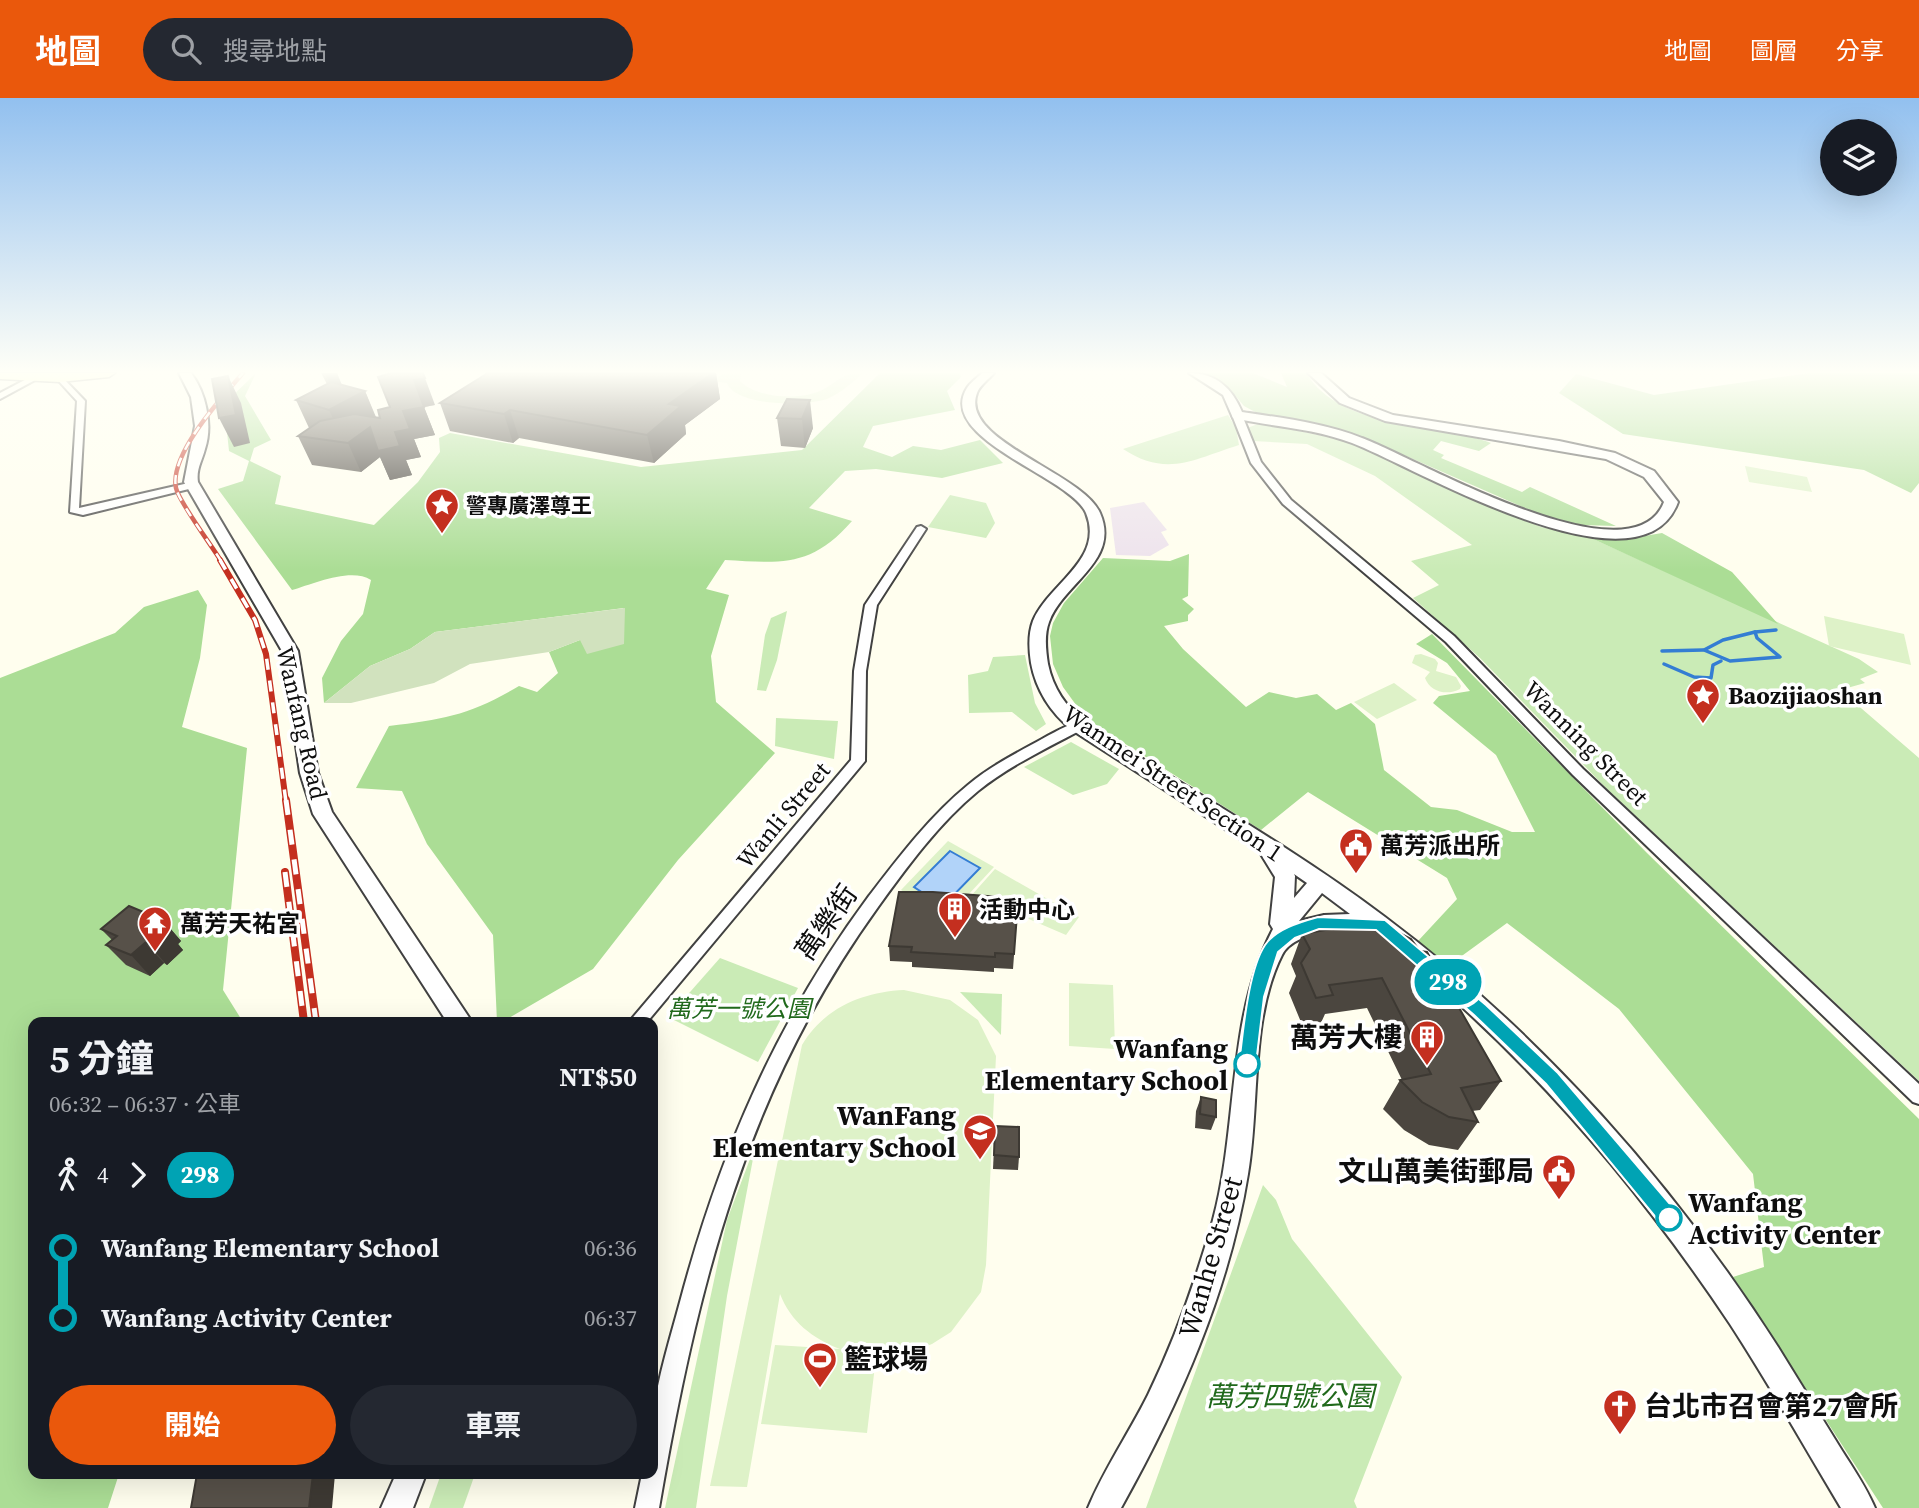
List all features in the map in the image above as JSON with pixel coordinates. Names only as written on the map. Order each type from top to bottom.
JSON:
[{"type":"street","points":[[81,439],[74,510],[77,512],[193,485],[189,473],[199,439]]},
{"type":"street","name":"Wanmei Street Section 1","points":[[991,439],[1011,454],[1067,485],[1088,506],[1097,523],[1097,541],[1091,558],[1047,610],[1039,637],[1040,664],[1048,691],[1056,706],[1078,726],[1320,881],[1380,925]]},
{"type":"street","name":"Wanning Street","points":[[1246,439],[1256,463],[1287,502],[1450,639],[1578,772],[1919,1096]]},
{"type":"street","points":[[1352,439],[1537,519],[1570,529],[1602,533],[1633,532],[1657,525],[1668,514],[1671,502],[1661,485],[1617,458],[1578,448],[1517,439]]},
{"type":"street","name":"Wanfang Road","points":[[193,485],[289,651],[309,773],[323,814],[457,1017]]},
{"type":"street","name":"Wanli Street","points":[[641,1017],[858,761],[860,671],[871,605],[921,528]]},
{"type":"street","name":"萬樂街","points":[[658,1451],[712,1224],[752,1109],[799,1012],[865,909],[952,807],[997,771],[1078,726]]},
{"type":"street","points":[[1261,843],[1274,856],[1284,876],[1276,939]]},
{"type":"street","name":"Wanhe Street","points":[[1104,1508],[1159,1407],[1188,1341],[1210,1278],[1228,1213],[1238,1154],[1251,1023],[1276,939],[1289,914],[1320,881]]},
{"type":"street","points":[[1276,939],[1318,923],[1380,925],[1524,1051],[1622,1159],[1735,1307],[1860,1508]]},
{"type":"street","points":[[397,1508],[409,1479]]},
{"type":"street","name":"萬樂街","points":[[647,1508],[653,1479]]},
{"type":"shaded area","points":[[1144,502],[1167,530],[1161,532],[1169,545],[1150,556],[1116,555],[1110,508]]},
{"type":"green space","points":[[228,439],[270,439],[254,448],[250,461],[281,476],[275,504],[374,525],[418,482],[440,452],[439,439],[483,439],[641,467],[802,450],[813,439],[867,439],[863,447],[892,457],[913,446],[941,450],[980,440],[1003,463],[942,478],[876,469],[845,471],[809,508],[852,521],[823,547],[809,555],[779,561],[725,560],[706,589],[729,595],[711,656],[716,702],[775,753],[678,860],[593,969],[511,1017],[497,1017],[493,935],[427,844],[402,791],[356,788],[389,726],[426,721],[471,710],[519,686],[537,692],[558,673],[549,652],[580,640],[624,608],[435,632],[410,649],[370,666],[324,703],[322,678],[341,641],[363,614],[371,580],[363,576],[343,576],[292,590],[218,489],[243,481],[249,461],[229,451]]},
{"type":"green space","points":[[1154,439],[1238,439],[1239,445],[1194,460],[1167,464],[1153,463],[1123,449]]},
{"type":"green space","points":[[1252,439],[1336,439],[1351,442],[1541,527],[1591,538],[1859,659],[1878,672],[1860,679],[1865,683],[1840,690],[1919,758],[1919,1081],[1607,789],[1480,658],[1413,598],[1439,585],[1411,561],[1472,545],[1375,476],[1307,444]]},
{"type":"green space","points":[[1367,439],[1478,439],[1491,443],[1479,451],[1441,441],[1433,450],[1444,455],[1441,458],[1522,492],[1530,487],[1616,526],[1582,525],[1548,518]]},
{"type":"green space","points":[[1655,439],[1919,439],[1919,483],[1911,493],[1864,470]]},
{"type":"green space","points":[[1745,466],[1807,477],[1812,492],[1749,482]]},
{"type":"green space","points":[[950,495],[986,503],[995,523],[986,538],[928,527]]},
{"type":"green space","points":[[1662,533],[1732,572],[1778,624],[1591,538],[1627,539]]},
{"type":"green space","points":[[1189,554],[1188,596],[1182,599],[1194,609],[1188,615],[1188,621],[1164,626],[1183,649],[1246,707],[1269,692],[1296,698],[1317,694],[1336,710],[1351,703],[1375,724],[1384,770],[1431,807],[1457,810],[1512,832],[1535,832],[1496,755],[1433,703],[1439,696],[1470,691],[1447,663],[1416,644],[1432,634],[1647,853],[1919,1119],[1919,1508],[1883,1508],[1733,1277],[1764,1267],[1753,1174],[1619,1009],[1507,923],[1448,966],[1418,941],[1457,899],[1447,878],[1308,792],[1261,830],[1097,726],[1079,709],[1063,687],[1053,664],[1050,636],[1053,623],[1064,603],[1103,558],[1170,561]]},
{"type":"green space","points":[[198,590],[207,605],[200,658],[182,727],[247,748],[223,990],[240,1017],[28,1017],[28,1479],[117,1479],[108,1508],[0,1508],[0,678],[115,633],[144,607]]},
{"type":"green space","points":[[625,608],[624,644],[587,654],[580,640],[549,652],[470,664],[434,683],[351,703],[324,703],[370,666],[410,649],[435,632]]},
{"type":"green space","points":[[787,611],[777,660],[766,691],[757,690],[765,635],[771,618]]},
{"type":"green space","points":[[1824,616],[1904,634],[1911,665],[1829,646]]},
{"type":"green space","points":[[1421,654],[1435,659],[1438,663],[1436,671],[1456,677],[1460,689],[1445,692],[1431,687],[1425,678],[1430,672],[1412,663],[1415,655]]},
{"type":"green space","points":[[1025,655],[1035,703],[1046,724],[1036,731],[1012,712],[969,713],[968,675],[988,671],[993,657]]},
{"type":"green space","points":[[1394,683],[1417,700],[1377,719],[1354,702]]},
{"type":"green space","points":[[776,718],[838,721],[834,759],[775,746]]},
{"type":"green space","points":[[1071,742],[1119,769],[1107,784],[1073,795],[1024,767]]},
{"type":"green space","points":[[948,841],[994,867],[955,909],[933,908],[901,890]]},
{"type":"green space","points":[[995,869],[1079,917],[1066,935],[1015,913],[962,906]]},
{"type":"green space","name":"萬芳一號公園","points":[[720,958],[798,988],[758,1062],[668,1017]]},
{"type":"green space","points":[[1069,983],[1113,985],[1115,1049],[1069,1046]]},
{"type":"green space","points":[[904,990],[950,1000],[978,1020],[996,1056],[986,1265],[981,1292],[951,1332],[932,1344],[896,1358],[876,1357],[867,1433],[761,1424],[775,1345],[840,1349],[820,1340],[796,1321],[780,1294],[747,1487],[710,1486],[802,1045],[821,1021],[846,1004],[873,994]]},
{"type":"green space","points":[[960,992],[1002,994],[1001,1035]]},
{"type":"green space","points":[[756,1143],[727,1296],[696,1508],[665,1508],[727,1220]]},
{"type":"green space","name":"萬芳四號公園","points":[[1263,1185],[1276,1200],[1292,1239],[1402,1377],[1354,1501],[1357,1508],[1146,1508]]},
{"type":"green space","points":[[439,1479],[473,1479],[463,1508],[429,1508]]},
{"type":"water","points":[[950,851],[980,868],[943,906],[914,887]]},
{"type":"building","points":[[318,439],[354,439],[348,443]]},
{"type":"building","points":[[374,439],[397,439],[400,446],[378,451]]},
{"type":"building","name":"活動中心","points":[[899,892],[1000,897],[1000,900],[1018,901],[1014,954],[995,953],[995,957],[911,952],[912,947],[889,946]]},
{"type":"building","points":[[129,906],[163,920],[156,927],[165,930],[131,955],[106,945],[117,936],[101,929]]},
{"type":"building","points":[[1372,922],[1376,927],[1392,929],[1411,939],[1420,951],[1427,952],[1501,1081],[1461,1088],[1478,1122],[1449,1117],[1422,1102],[1400,1080],[1431,1074],[1382,978],[1329,985],[1333,995],[1316,998],[1301,963],[1310,949],[1302,934]]},
{"type":"building","points":[[1201,1097],[1216,1100],[1216,1117],[1200,1114]]},
{"type":"building","points":[[995,1126],[1019,1127],[1019,1157],[994,1155]]},
{"type":"building","points":[[196,1479],[312,1479],[309,1508],[191,1508]]},
{"type":"waterway","points":[[1755,632],[1776,630]]},
{"type":"waterway","points":[[1755,632],[1757,638],[1780,657],[1730,661],[1704,650],[1723,640],[1755,632]]},
{"type":"waterway","points":[[1662,651],[1703,650]]},
{"type":"waterway","points":[[1664,664],[1694,677],[1711,678],[1713,665],[1721,661]]},
{"type":"railway","points":[[191,439],[176,474],[176,488],[221,561]]},
{"type":"railway","points":[[220,560],[255,620],[266,654],[286,802]]},
{"type":"railway","points":[[286,800],[315,1017]]},
{"type":"railway","points":[[285,872],[303,1017]]},
{"type":"bus line","name":"298","points":[[1247,1064],[1256,997],[1271,948],[1289,933],[1318,923],[1332,921],[1380,925],[1480,1010],[1552,1079],[1669,1218]]},
{"type":"place","name":"警專廣澤尊王","points":[[442,535]]},
{"type":"place","name":"Baozijiaoshan","points":[[1703,725]]},
{"type":"place","name":"萬芳派出所","points":[[1356,875]]},
{"type":"place","name":"活動中心","points":[[955,939]]},
{"type":"place","name":"萬芳天祐宮","points":[[155,953]]},
{"type":"place","name":"Wanfang Elementary School","points":[[1247,1064]]},
{"type":"place","name":"萬芳大樓","points":[[1427,1067]]},
{"type":"place","name":"WanFang Elementary School","points":[[980,1161]]},
{"type":"place","name":"文山萬美街郵局","points":[[1559,1201]]},
{"type":"place","name":"Wanfang Activity Center","points":[[1669,1218]]},
{"type":"place","name":"籃球場","points":[[820,1389]]},
{"type":"place","name":"台北市召會第27會所","points":[[1620,1436]]}]
